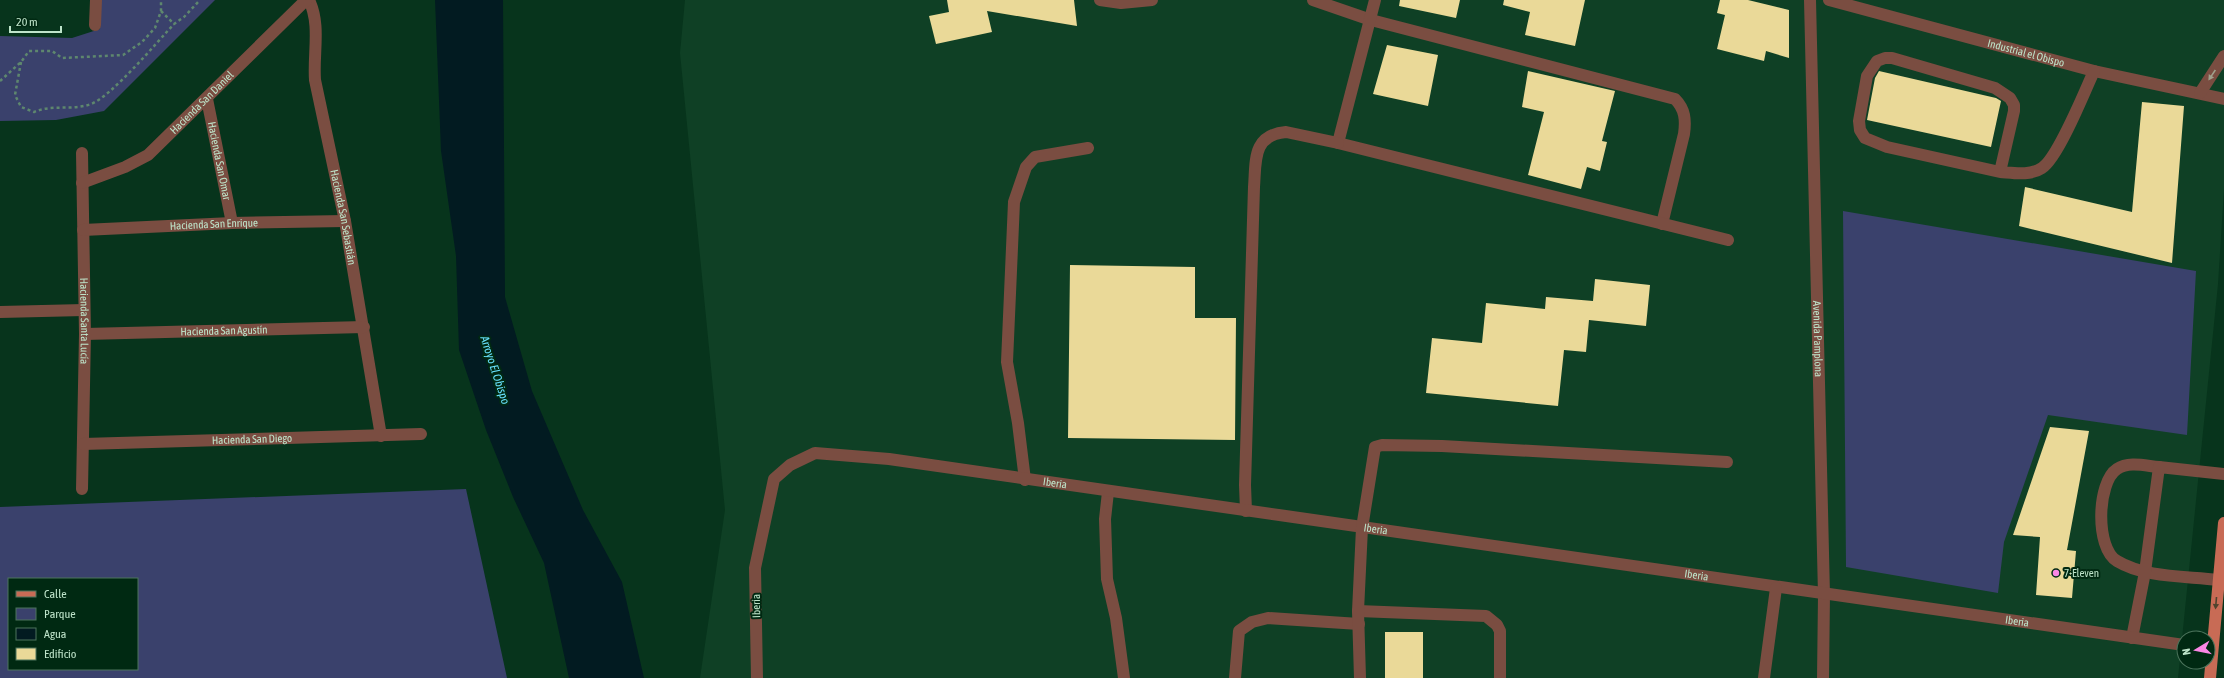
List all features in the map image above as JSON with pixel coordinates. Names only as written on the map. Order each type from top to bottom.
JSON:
[{"type":"main road","points":[[2212,630],[2224,523]]},
{"type":"street","points":[[95,25],[96,0]]},
{"type":"street","name":"Hacienda San Daniel","points":[[82,183],[125,167],[148,155],[308,0]]},
{"type":"street","name":"Hacienda San Sebastián","points":[[308,0],[314,11],[316,26],[314,57],[315,80],[345,221],[364,327],[381,436]]},
{"type":"street","points":[[1100,0],[1121,4],[1152,0]]},
{"type":"street","points":[[1313,0],[1371,20],[1675,99],[1682,106],[1686,120],[1662,224]]},
{"type":"street","points":[[1338,143],[1375,0]]},
{"type":"street","name":"Avenida Pamplona","points":[[1810,0],[1824,595],[1823,678]]},
{"type":"street","name":"Industrial el Obispo","points":[[1829,0],[2094,72],[2224,99]]},
{"type":"street","points":[[2200,93],[2224,56]]},
{"type":"street","points":[[2000,172],[2014,111],[2014,105],[2010,98],[1995,88],[1892,58],[1885,58],[1877,61],[1867,76],[1859,121],[1860,130],[1866,138],[1887,147],[2000,172],[2028,173],[2042,168],[2047,164],[2075,115],[2094,72]]},
{"type":"street","name":"Hacienda San Omar","points":[[207,99],[232,222]]},
{"type":"street","points":[[1246,511],[1245,484],[1254,187],[1257,152],[1260,145],[1267,138],[1278,133],[1286,132],[1338,143],[1728,240]]},
{"type":"street","points":[[1025,480],[1018,423],[1007,362],[1014,202],[1026,167],[1035,157],[1088,148]]},
{"type":"street","name":"Hacienda Santa Lucía","points":[[82,153],[85,334],[82,489]]},
{"type":"street","name":"Hacienda San Enrique","points":[[83,230],[232,222],[345,221]]},
{"type":"street","points":[[0,312],[84,310]]},
{"type":"street","name":"Hacienda San Agustín","points":[[85,334],[364,327]]},
{"type":"street","name":"Hacienda San Diego","points":[[83,444],[421,434]]},
{"type":"street","points":[[1360,678],[1358,611],[1362,528],[1375,447],[1382,445],[1442,446],[1727,462]]},
{"type":"street","name":"Iberia","points":[[757,678],[755,568],[774,479],[790,465],[815,453],[889,459],[1025,480],[1824,595],[2176,644]]},
{"type":"street","points":[[2218,580],[2145,572],[2116,561],[2107,550],[2102,533],[2102,507],[2109,478],[2117,469],[2129,465],[2224,474]]},
{"type":"street","points":[[2132,638],[2145,572],[2160,467]]},
{"type":"street","points":[[1108,492],[1105,519],[1107,579],[1116,618],[1124,678]]},
{"type":"street","points":[[1764,678],[1776,588]]},
{"type":"street","points":[[1358,611],[1486,616],[1497,625],[1500,631],[1500,678]]},
{"type":"street","points":[[1236,678],[1239,631],[1252,622],[1268,618],[1359,624]]},
{"type":"path","points":[[0,81],[21,62],[29,51],[52,51],[62,58],[123,55],[142,42],[155,28],[161,11],[161,0]]},
{"type":"path","points":[[21,62],[15,95],[21,107],[34,112],[45,107],[78,108],[93,104],[111,90],[174,24],[184,17],[200,0]]},
{"type":"path","points":[[161,11],[174,24]]},
{"type":"shaded area","points":[[685,0],[2224,0],[2224,189],[2218,284],[2183,630],[2176,630],[2176,670],[2179,670],[2178,678],[700,678],[725,510],[680,53]]},
{"type":"green space","points":[[101,0],[215,0],[104,111],[56,120],[0,121],[0,36],[72,38],[100,29]]},
{"type":"green space","points":[[1843,211],[2196,271],[2187,435],[2048,415],[2004,542],[1998,593],[1846,567]]},
{"type":"green space","points":[[466,489],[507,678],[0,678],[0,507]]},
{"type":"water","name":"Arroyo El Obispo","points":[[435,0],[503,0],[505,297],[532,391],[583,510],[622,582],[644,678],[569,678],[544,563],[513,497],[486,430],[459,350],[456,256],[441,151]]},
{"type":"building","points":[[947,0],[1074,0],[1077,26],[987,11],[992,32],[936,44],[929,16],[949,12]]},
{"type":"building","points":[[1400,0],[1460,0],[1456,18],[1399,6]]},
{"type":"building","points":[[1504,0],[1585,0],[1575,46],[1525,35],[1530,12],[1503,5]]},
{"type":"building","points":[[1720,0],[1748,0],[1789,10],[1789,58],[1766,51],[1764,61],[1717,49],[1725,15],[1717,13]]},
{"type":"building","points":[[1387,45],[1438,55],[1428,106],[1373,94]]},
{"type":"building","points":[[1528,71],[1615,91],[1602,141],[1607,142],[1600,171],[1587,167],[1581,189],[1528,175],[1544,112],[1522,107]]},
{"type":"building","points":[[1879,71],[1996,98],[2001,101],[1991,147],[1867,120],[1875,78]]},
{"type":"building","points":[[2142,102],[2184,106],[2172,263],[2019,226],[2025,187],[2132,212]]},
{"type":"building","points":[[1070,265],[1195,267],[1195,318],[1236,318],[1235,440],[1068,438]]},
{"type":"building","points":[[1595,279],[1650,285],[1646,326],[1589,320],[1586,352],[1564,350],[1558,406],[1426,393],[1432,338],[1482,343],[1486,303],[1545,309],[1546,297],[1593,301]]},
{"type":"building","points":[[2050,427],[2089,431],[2067,550],[2076,551],[2072,598],[2036,595],[2040,537],[2013,535]]},
{"type":"building","points":[[1385,632],[1423,632],[1423,678],[1385,678]]},
{"type":"place","name":"7-Eleven","points":[[2056,573]]}]
